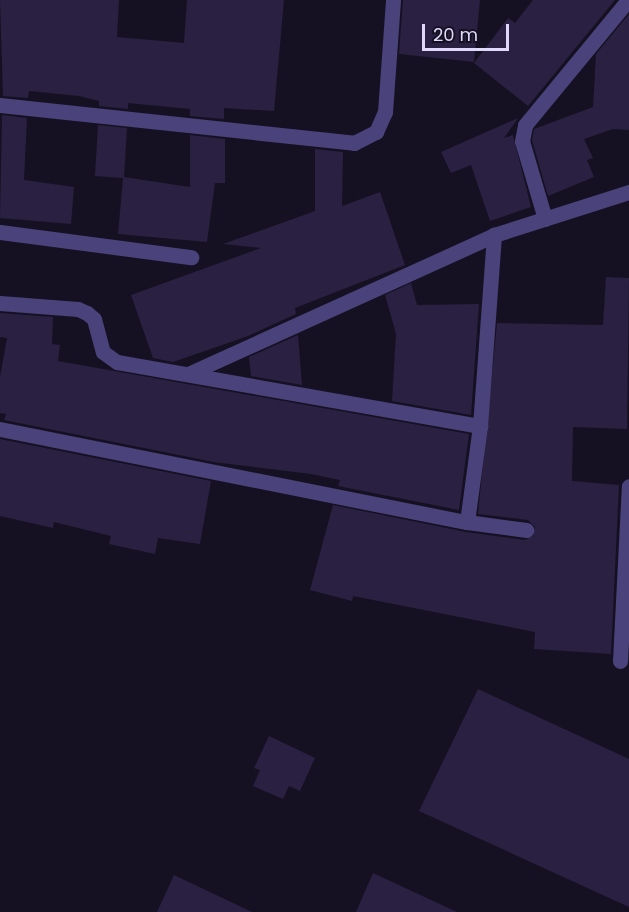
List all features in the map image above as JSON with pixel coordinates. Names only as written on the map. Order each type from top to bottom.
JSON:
[{"type":"street","points":[[0,105],[354,143],[376,132],[385,112],[393,0]]},
{"type":"street","points":[[545,219],[522,141],[525,125],[628,0]]},
{"type":"street","points":[[188,374],[494,235],[629,192]]},
{"type":"street","points":[[0,232],[191,257]]},
{"type":"street","points":[[468,522],[480,426],[494,235]]},
{"type":"street","points":[[0,303],[78,309],[94,319],[104,352],[110,358],[480,426]]},
{"type":"street","points":[[0,429],[468,522],[526,530]]},
{"type":"street","points":[[620,661],[629,486]]},
{"type":"building","points":[[0,0],[119,0],[117,37],[184,43],[187,0],[284,0],[274,111],[224,108],[224,119],[190,116],[190,109],[128,103],[128,109],[99,106],[99,101],[79,96],[29,91],[28,98],[3,96]]},
{"type":"building","points":[[403,0],[480,0],[474,62],[399,54]]},
{"type":"building","points":[[533,0],[615,0],[528,106],[474,63],[508,18],[515,23]]},
{"type":"building","points":[[629,14],[629,130],[613,129],[584,139],[593,158],[587,160],[594,177],[548,196],[532,140],[534,129],[593,107],[596,54]]},
{"type":"building","points":[[2,115],[27,118],[24,180],[74,187],[71,224],[0,218]]},
{"type":"building","points":[[518,118],[504,138],[513,135],[531,207],[490,221],[471,165],[451,173],[441,152]]},
{"type":"building","points":[[98,125],[127,128],[124,177],[190,187],[190,135],[225,139],[225,183],[215,183],[207,242],[118,234],[123,178],[95,176]]},
{"type":"building","points":[[315,149],[343,152],[342,206],[380,192],[405,265],[295,308],[296,314],[248,336],[173,362],[153,358],[131,295],[261,248],[223,244],[315,211]]},
{"type":"building","points":[[606,277],[629,278],[627,429],[573,427],[572,481],[619,485],[611,654],[534,649],[535,632],[353,596],[352,601],[310,590],[333,505],[466,532],[525,540],[533,536],[535,527],[528,520],[478,514],[497,323],[603,325]]},
{"type":"building","points":[[411,283],[417,305],[479,304],[471,415],[392,401],[396,334],[385,295]]},
{"type":"building","points":[[0,313],[53,317],[52,344],[60,345],[58,361],[469,434],[459,510],[338,486],[340,480],[311,474],[214,462],[4,420],[6,414],[0,413],[0,377],[7,338],[0,337]]},
{"type":"building","points":[[298,335],[302,385],[251,376],[249,357]]},
{"type":"building","points":[[0,439],[211,481],[200,544],[158,538],[155,554],[109,544],[111,536],[54,522],[53,528],[0,516]]},
{"type":"building","points":[[478,689],[629,759],[629,907],[419,811]]},
{"type":"building","points":[[269,736],[315,758],[300,791],[289,786],[283,799],[253,786],[260,770],[254,768]]},
{"type":"building","points":[[373,873],[457,912],[356,912]]},
{"type":"building","points":[[174,875],[252,912],[157,912]]}]
